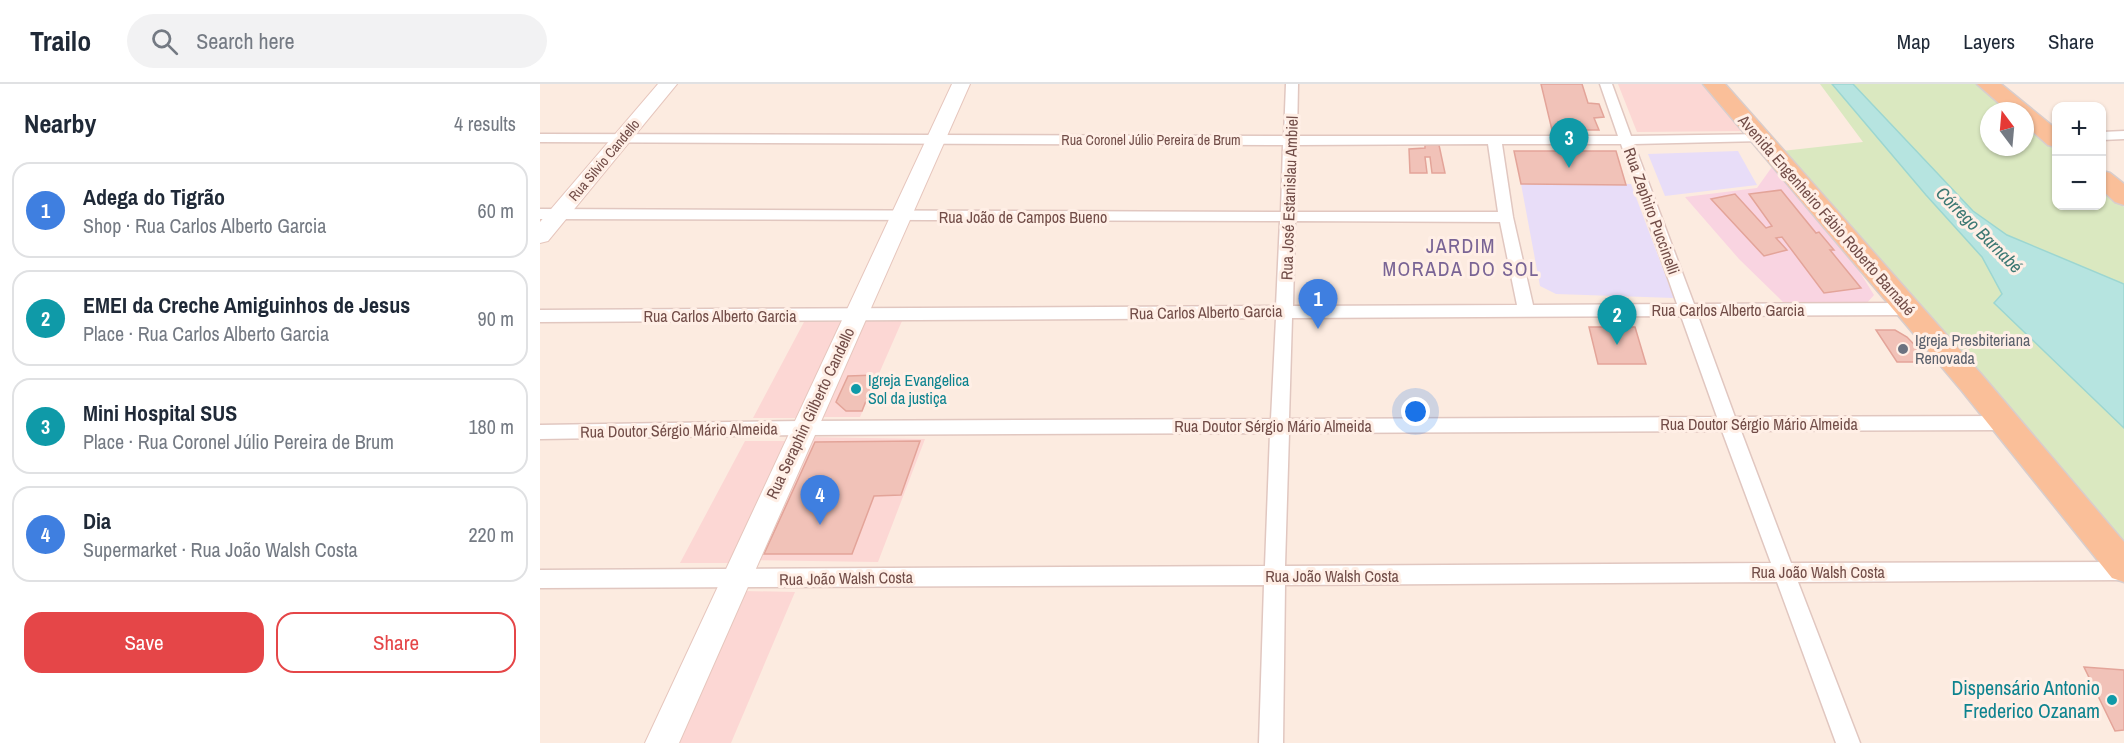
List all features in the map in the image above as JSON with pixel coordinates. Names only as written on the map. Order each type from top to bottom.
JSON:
[{"type":"main road","name":"Avenida Engenheiro Fábio Roberto Barnabé","points":[[1714,84],[2006,423],[2124,569]]},
{"type":"main road","points":[[1988,84],[2010,102]]},
{"type":"main road","points":[[2034,121],[2052,136]]},
{"type":"main road","points":[[2106,181],[2124,197]]},
{"type":"street","name":"Rua Silvio Candello","points":[[540,236],[549,214],[623,137],[668,84]]},
{"type":"street","name":"Rua Seraphin Gilberto Candello","points":[[662,743],[961,84]]},
{"type":"street","name":"Rua José Estanislau Ambiel","points":[[1271,743],[1273,577],[1281,425],[1292,84]]},
{"type":"street","name":"Rua Zephiro Puccinelli","points":[[1606,84],[1729,425],[1848,743]]},
{"type":"street","points":[[2106,136],[2124,135]]},
{"type":"street","name":"Rua Coronel Júlio Pereira de Brum","points":[[540,138],[935,141],[1626,140],[1762,137]]},
{"type":"street","points":[[1494,139],[1506,217],[1526,310]]},
{"type":"street","name":"Rua João de Campos Bueno","points":[[549,214],[1506,217]]},
{"type":"street","name":"Rua Carlos Alberto Garcia","points":[[540,316],[1908,309]]},
{"type":"street","name":"Rua Doutor Sérgio Mário Almeida","points":[[540,432],[1281,425],[2006,423]]},
{"type":"street","name":"Rua João Walsh Costa","points":[[540,579],[1273,577],[2124,569]]},
{"type":"shaded area","points":[[1618,84],[1701,84],[1744,131],[1637,132]]},
{"type":"shaded area","points":[[1738,151],[1757,185],[1665,196],[1648,154]]},
{"type":"shaded area","points":[[1774,164],[1856,266],[1874,295],[1866,304],[1783,302],[1739,259],[1685,197],[1757,188]]},
{"type":"shaded area","points":[[1521,184],[1631,184],[1674,298],[1556,294],[1540,286]]},
{"type":"shaded area","points":[[861,321],[902,321],[860,417],[816,417]]},
{"type":"shaded area","points":[[804,322],[845,322],[797,418],[753,418]]},
{"type":"shaded area","points":[[808,437],[925,439],[878,562],[748,560]]},
{"type":"shaded area","points":[[745,441],[790,441],[730,563],[680,563]]},
{"type":"shaded area","points":[[744,591],[795,592],[731,743],[673,743]]},
{"type":"green space","points":[[1820,84],[1978,84],[1999,102],[1980,102],[1980,156],[2034,156],[2034,132],[2052,147],[2052,210],[2106,210],[2106,191],[2124,207],[2124,550],[1782,151],[1863,142]]},
{"type":"water","name":"Córrego Barnabé","points":[[1832,84],[1853,84],[1973,211],[2007,235],[2124,284],[2124,428],[1994,303],[2002,294],[1982,257]]},
{"type":"building","points":[[1541,84],[1582,84],[1588,103],[1599,104],[1604,117],[1594,118],[1599,130],[1552,130]]},
{"type":"building","points":[[1425,145],[1439,145],[1445,173],[1432,173],[1430,157],[1425,157],[1427,173],[1410,173],[1409,149],[1425,148]]},
{"type":"building","points":[[1555,146],[1570,146],[1571,151],[1616,151],[1626,185],[1521,184],[1514,151],[1557,151]]},
{"type":"building","points":[[1781,190],[1816,233],[1819,232],[1834,250],[1830,250],[1861,288],[1824,293],[1782,237],[1776,238],[1787,250],[1764,256],[1711,199],[1735,194],[1766,228],[1772,226],[1749,194]]},
{"type":"building","points":[[1589,327],[1635,327],[1646,364],[1598,364]]},
{"type":"building","name":"Igreja Presbiteriana Renovada","points":[[1876,330],[1895,330],[1907,337],[1931,362],[1897,362]]},
{"type":"building","name":"Igreja Evangelica Sol da justiça","points":[[876,375],[862,411],[846,411],[836,402],[848,376]]},
{"type":"building","points":[[920,441],[901,495],[874,496],[852,554],[764,554],[815,442]]},
{"type":"building","name":"Dispensário Antonio Frederico Ozanam","points":[[2084,667],[2124,670],[2124,730],[2115,731]]},
{"type":"place","name":"Mini Hospital SUS","points":[[1569,168]]},
{"type":"place","name":"Adega do Tigrão","points":[[1318,329]]},
{"type":"place","name":"EMEI da Creche Amiguinhos de Jesus","points":[[1617,345]]},
{"type":"place","name":"Igreja Presbiteriana Renovada","points":[[1903,349]]},
{"type":"place","name":"Igreja Evangelica Sol da justiça","points":[[856,389]]},
{"type":"place","name":"Dia","points":[[820,525]]},
{"type":"place","name":"Dispensário Antonio Frederico Ozanam","points":[[2112,700]]},
{"type":"district","name":"JARDIM MORADA DO SOL","points":[[1461,258]]}]
